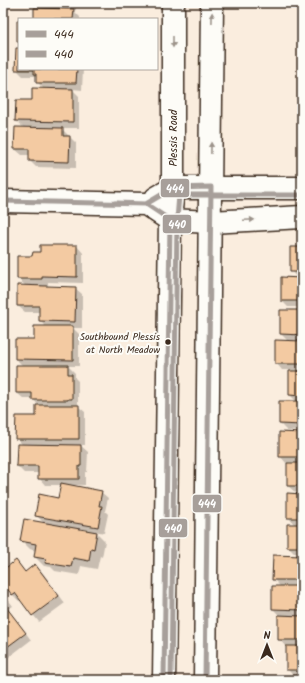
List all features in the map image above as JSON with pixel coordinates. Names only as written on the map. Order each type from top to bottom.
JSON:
[{"type":"main road","name":"Plessis Road","points":[[164,680],[170,220],[173,188],[174,3]]},
{"type":"main road","points":[[205,680],[212,3]]},
{"type":"main road","points":[[3,202],[146,204],[173,188],[302,188]]},
{"type":"main road","points":[[146,204],[170,220],[210,222],[302,217]]},
{"type":"building","points":[[70,3],[70,4],[36,4]]},
{"type":"building","points":[[34,8],[74,9],[73,18],[34,18]]},
{"type":"building","points":[[17,21],[18,21],[18,42]]},
{"type":"building","points":[[16,48],[18,48],[18,70],[15,70]]},
{"type":"building","points":[[34,70],[77,70],[76,83],[36,83],[36,74],[34,74]]},
{"type":"building","points":[[32,88],[73,89],[73,122],[15,121],[16,100],[32,100]]},
{"type":"building","points":[[301,92],[302,116],[300,116]]},
{"type":"building","points":[[15,127],[63,128],[63,136],[70,136],[69,162],[29,161],[29,149],[14,149]]},
{"type":"building","points":[[40,245],[77,245],[77,277],[42,276],[42,279],[17,279],[17,256],[32,256],[33,252],[40,252]]},
{"type":"building","points":[[290,247],[302,247],[302,272],[290,272]]},
{"type":"building","points":[[281,277],[302,278],[302,301],[281,301]]},
{"type":"building","points":[[17,285],[76,287],[75,322],[39,321],[39,306],[17,306]]},
{"type":"building","points":[[280,310],[302,310],[302,335],[280,334]]},
{"type":"building","points":[[34,326],[73,326],[73,360],[15,359],[15,339],[34,339]]},
{"type":"building","points":[[275,340],[302,341],[302,364],[275,364]]},
{"type":"building","points":[[16,365],[68,365],[68,374],[72,374],[72,399],[32,400],[32,393],[16,393]]},
{"type":"building","points":[[289,371],[302,371],[302,396],[289,395]]},
{"type":"building","points":[[279,401],[302,401],[302,425],[279,424]]},
{"type":"building","points":[[36,405],[79,405],[79,439],[15,439],[16,416],[36,416]]},
{"type":"building","points":[[279,432],[302,433],[302,457],[279,457]]},
{"type":"building","points":[[17,444],[81,445],[81,466],[79,466],[79,479],[38,479],[38,466],[16,466]]},
{"type":"building","points":[[287,463],[302,463],[302,486],[287,486]]},
{"type":"building","points":[[61,483],[102,491],[99,506],[102,506],[98,527],[35,516],[39,494],[58,498]]},
{"type":"building","points":[[287,493],[302,494],[302,518],[287,518]]},
{"type":"building","points":[[24,519],[97,532],[94,549],[91,548],[89,561],[73,558],[71,567],[45,563],[46,559],[34,557],[36,544],[20,541]]},
{"type":"building","points":[[287,524],[302,524],[302,547],[287,547]]},
{"type":"building","points":[[273,555],[302,556],[302,580],[272,580]]},
{"type":"building","points":[[16,560],[25,572],[35,564],[59,596],[32,616],[15,593],[12,595],[3,583],[3,570]]},
{"type":"building","points":[[272,586],[302,586],[302,610],[272,609]]},
{"type":"building","points":[[3,593],[7,599],[3,602]]},
{"type":"building","points":[[3,603],[26,633],[3,650]]},
{"type":"building","points":[[278,615],[302,616],[302,640],[278,640]]},
{"type":"building","points":[[286,646],[302,646],[302,670],[286,670]]},
{"type":"building","points":[[285,678],[302,678],[302,680],[285,680]]},
{"type":"transit line","name":"444","points":[[3,201],[146,204],[173,188],[211,187],[205,680]]},
{"type":"transit line","name":"440","points":[[171,680],[177,220],[179,195],[302,195]]},
{"type":"transit line","name":"444","points":[[115,203],[146,204],[170,220],[164,680]]},
{"type":"place","name":"Southbound Plessis at North Meadow","points":[[168,342]]}]
